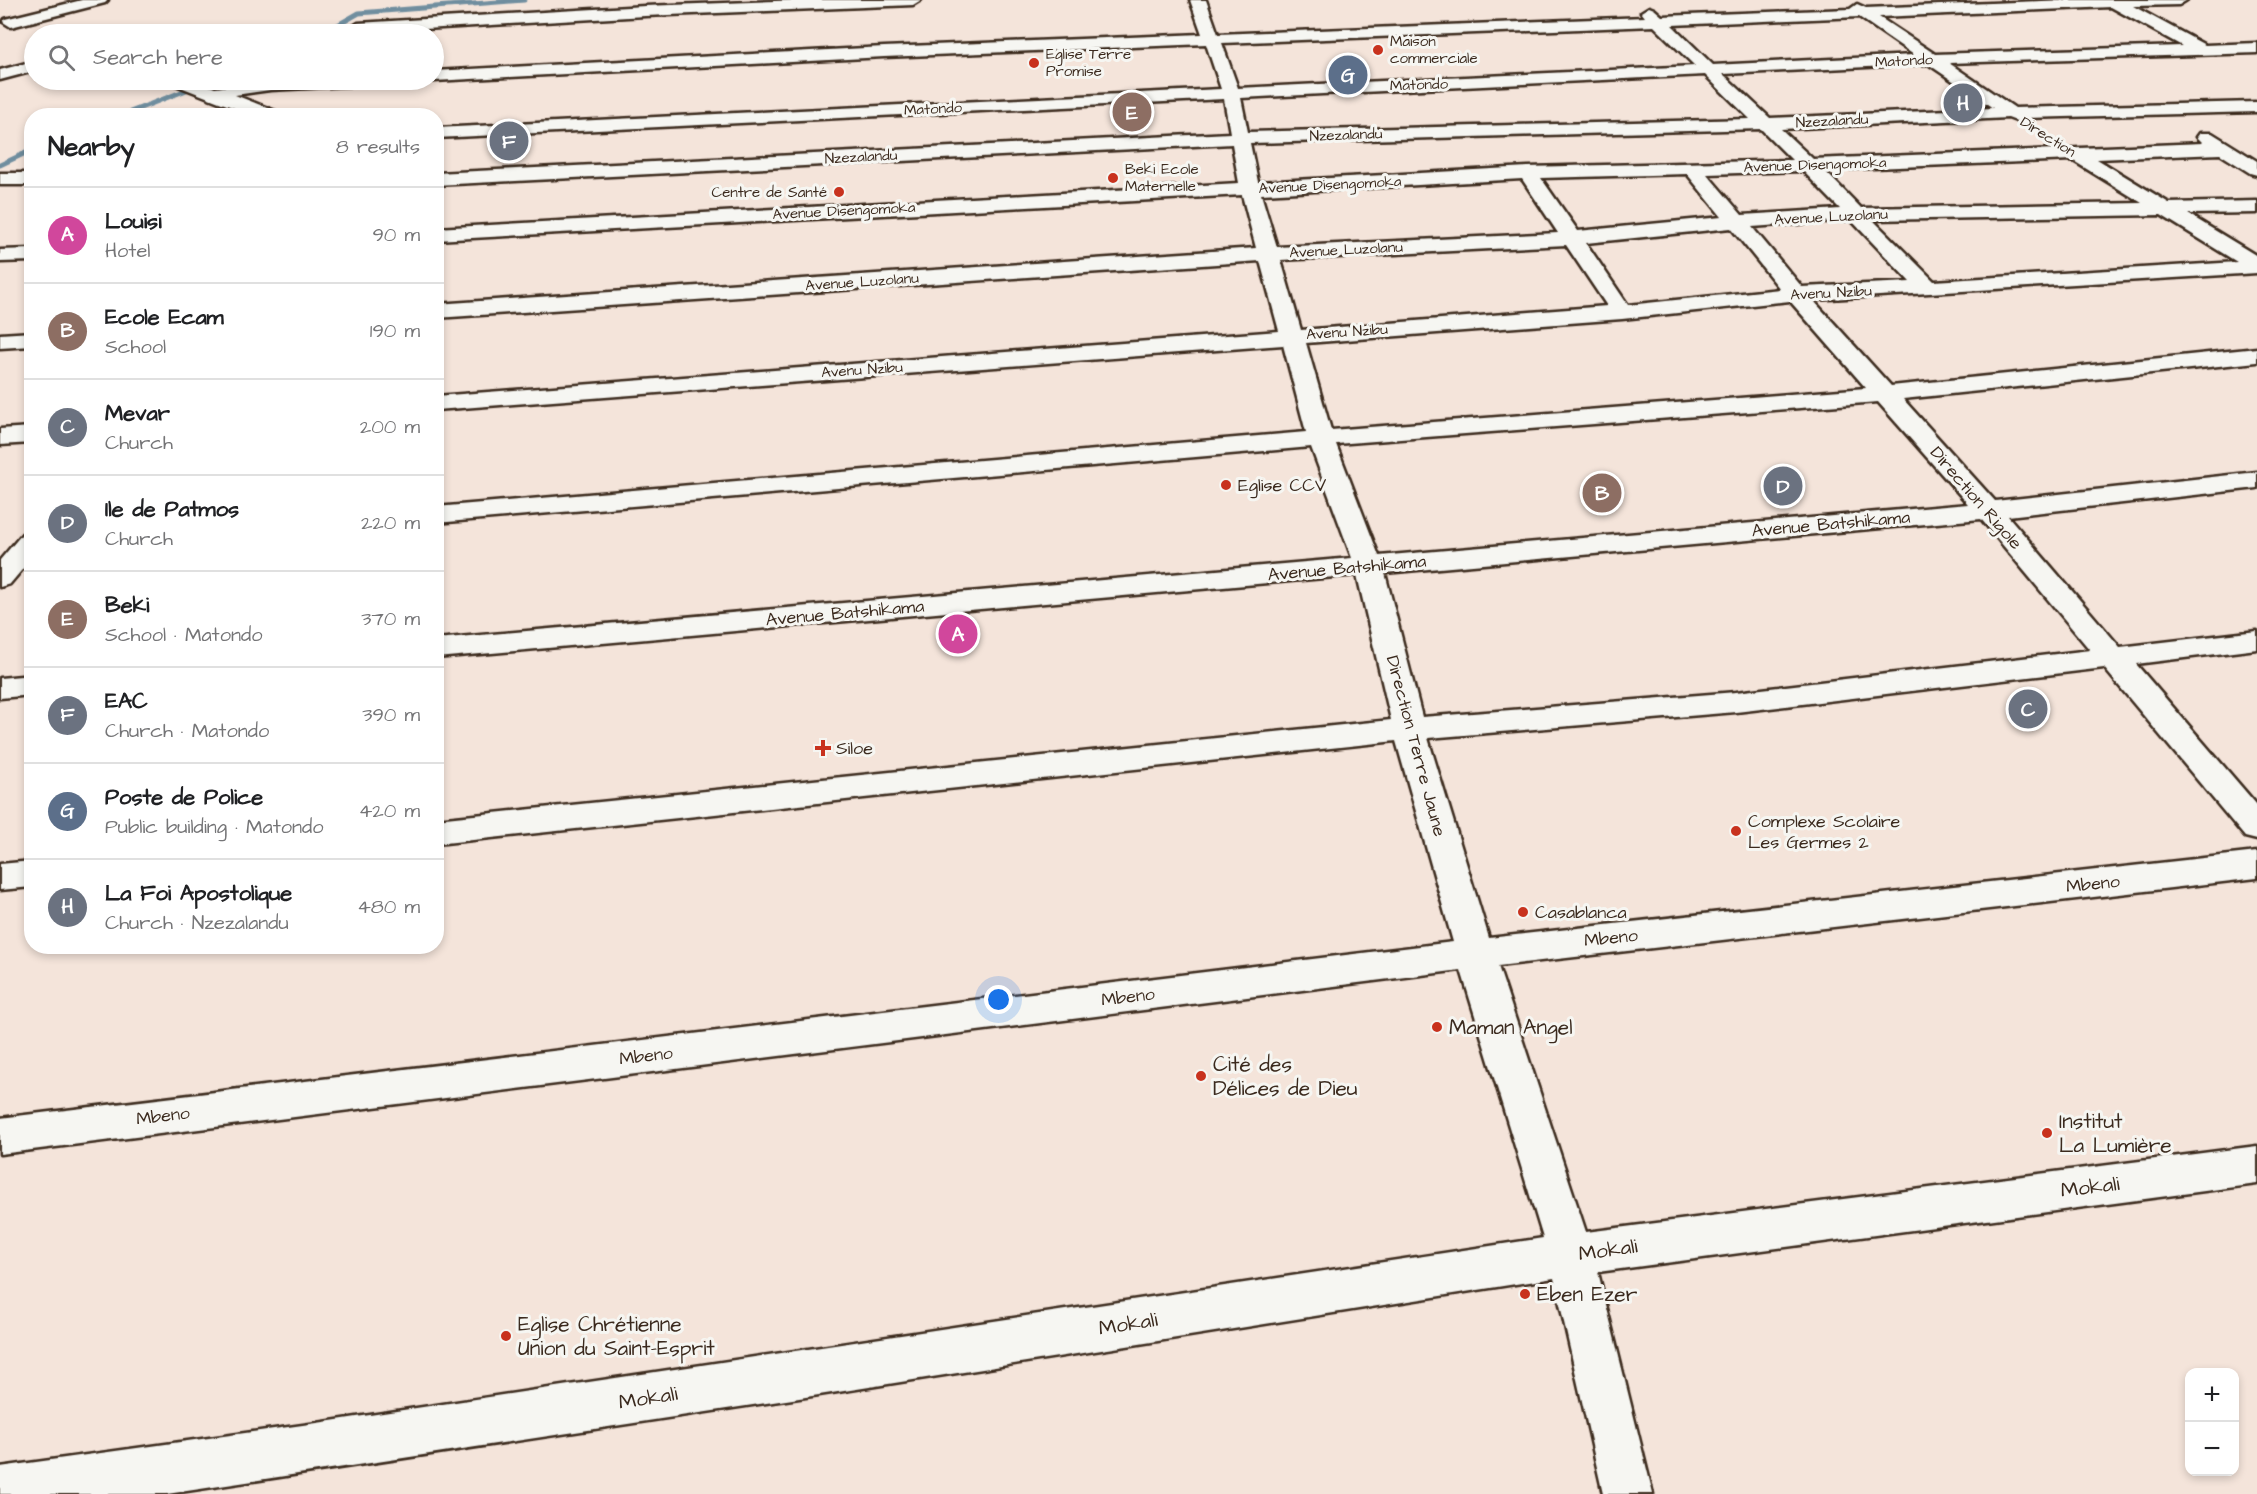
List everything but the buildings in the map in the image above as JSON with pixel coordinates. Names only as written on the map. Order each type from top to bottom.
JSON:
[{"type":"street","points":[[6,20],[100,0]]},
{"type":"street","points":[[426,24],[645,11],[914,0]]},
{"type":"street","name":"Direction Terre Jaune","points":[[1198,0],[1231,92],[1250,190],[1321,438],[1370,567],[1409,729],[1475,954],[1571,1255],[1628,1494]]},
{"type":"street","points":[[1636,0],[1808,165],[1853,214],[1928,288]]},
{"type":"street","name":"Direction","points":[[1845,0],[2010,113],[2257,266]]},
{"type":"street","points":[[444,75],[884,52],[2179,0]]},
{"type":"street","points":[[2111,1],[2202,50]]},
{"type":"street","points":[[6,20],[24,27]]},
{"type":"street","name":"Matondo","points":[[444,133],[1231,92],[1486,83],[1930,59],[2257,48]]},
{"type":"street","points":[[0,75],[24,69]]},
{"type":"street","points":[[207,90],[253,108]]},
{"type":"street","points":[[216,93],[236,90]]},
{"type":"street","name":"Nzezalandu","points":[[444,179],[1239,138],[1764,124],[2010,113],[2257,107]]},
{"type":"street","points":[[2164,111],[2257,169]]},
{"type":"street","name":"Avenue Disengomoka","points":[[444,234],[1528,173],[1693,170],[2224,148]]},
{"type":"street","name":"Direction Rigole","points":[[1693,170],[1796,294],[1988,510],[2257,828]]},
{"type":"street","points":[[1528,173],[1622,312]]},
{"type":"street","points":[[0,179],[24,178]]},
{"type":"street","name":"Avenue Luzolanu","points":[[444,310],[1268,254],[1572,238],[1735,222],[1853,214],[2257,207]]},
{"type":"street","points":[[0,256],[24,255]]},
{"type":"street","name":"Avenu Nzibu","points":[[444,402],[1622,312],[1796,294],[1928,288],[2257,266]]},
{"type":"street","points":[[0,341],[24,340]]},
{"type":"street","points":[[444,514],[1321,438],[1884,394],[2257,355]]},
{"type":"street","points":[[0,437],[24,436]]},
{"type":"street","name":"Avenue Batshikama","points":[[444,648],[1988,510],[2257,480]]},
{"type":"street","points":[[0,578],[21,551]]},
{"type":"street","points":[[444,831],[1409,729],[1736,702],[2257,640]]},
{"type":"street","points":[[0,688],[24,686]]},
{"type":"street","name":"Mbeno","points":[[0,1136],[1475,954],[2257,865]]},
{"type":"street","points":[[0,878],[24,875]]},
{"type":"street","name":"Mokali","points":[[0,1492],[317,1448],[1571,1255],[2257,1165]]},
{"type":"waterway","points":[[340,24],[359,13],[524,0]]},
{"type":"waterway","points":[[140,108],[186,90]]},
{"type":"waterway","points":[[0,165],[24,154]]},
{"type":"place","name":"Maison commerciale","points":[[1378,50]]},
{"type":"place","name":"Eglise Terre Promise","points":[[1034,63]]},
{"type":"place","name":"Poste de Police","points":[[1348,75]]},
{"type":"place","name":"La Foi Apostolique","points":[[1963,103]]},
{"type":"place","name":"Beki","points":[[1132,112]]},
{"type":"place","name":"EAC","points":[[509,141]]},
{"type":"place","name":"Beki Ecole Maternelle","points":[[1113,178]]},
{"type":"place","name":"Centre de Santé","points":[[839,192]]},
{"type":"place","name":"Eglise CCV","points":[[1226,485]]},
{"type":"place","name":"Ile de Patmos","points":[[1783,486]]},
{"type":"place","name":"Ecole Ecam","points":[[1602,493]]},
{"type":"place","name":"Louisi","points":[[958,634]]},
{"type":"place","name":"Mevar","points":[[2028,709]]},
{"type":"place","name":"Siloe","points":[[823,748]]},
{"type":"place","name":"Complexe Scolaire Les Germes 2","points":[[1736,831]]},
{"type":"place","name":"Casablanca","points":[[1523,912]]},
{"type":"place","name":"Maman Angel","points":[[1437,1027]]},
{"type":"place","name":"Cité des Délices de Dieu","points":[[1201,1076]]},
{"type":"place","name":"Institut La Lumière","points":[[2047,1133]]},
{"type":"place","name":"Eben Ezer","points":[[1525,1294]]},
{"type":"place","name":"Eglise Chrétienne Union du Saint-Esprit","points":[[506,1336]]}]
